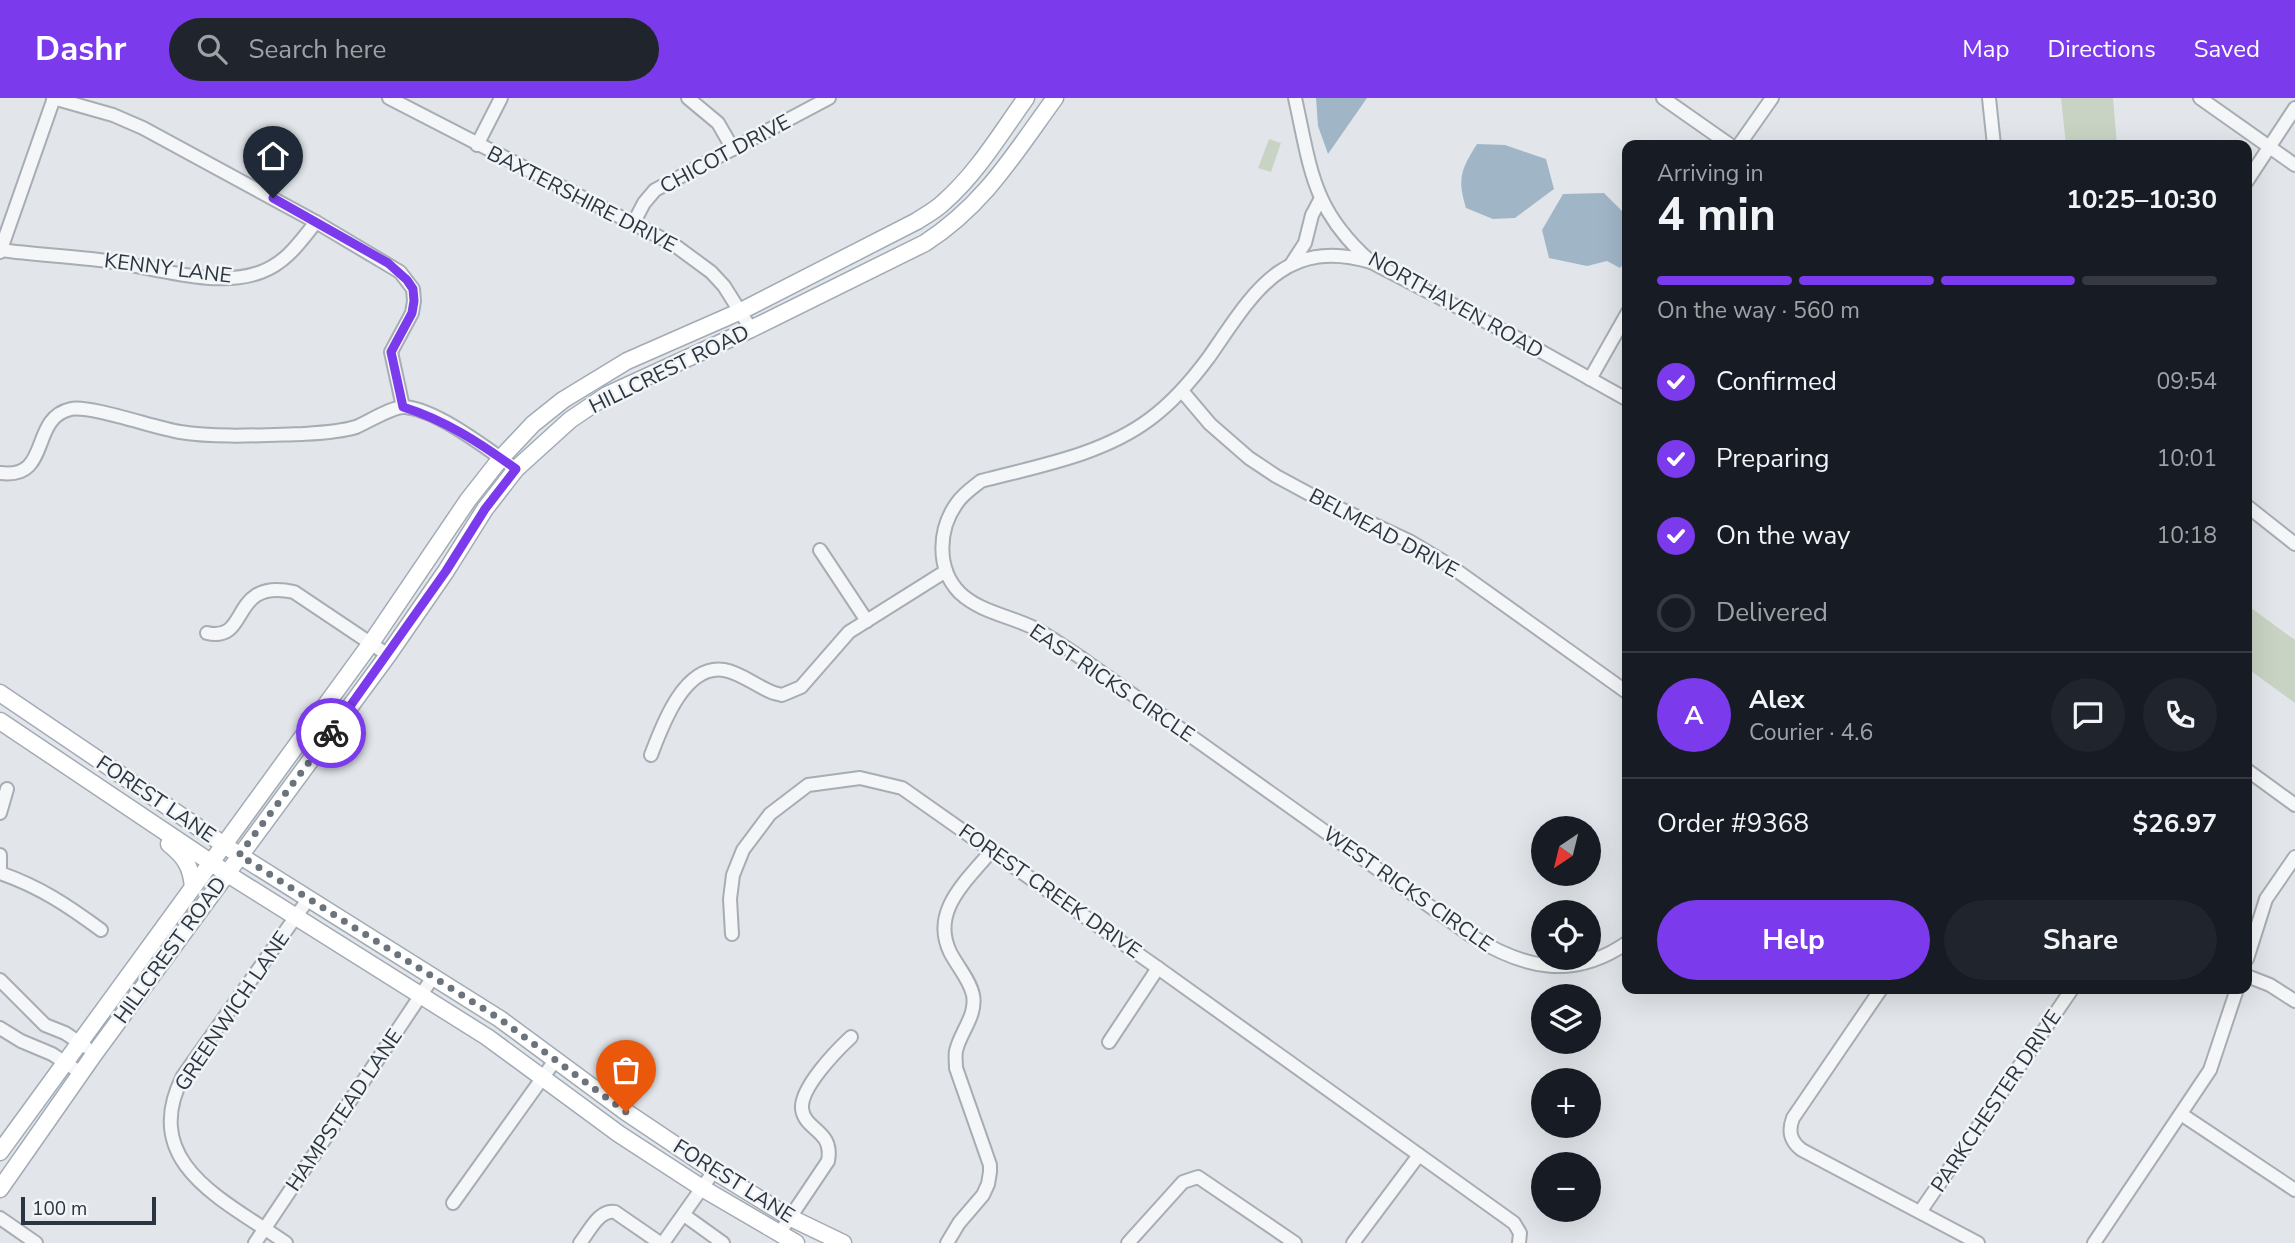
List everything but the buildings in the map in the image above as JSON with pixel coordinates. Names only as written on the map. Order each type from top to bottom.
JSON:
[{"type":"main road","name":"HILLCREST ROAD","points":[[0,1152],[371,643],[468,500],[501,458],[533,424],[601,375],[741,312],[917,221],[943,204],[979,163],[1026,98]]},
{"type":"main road","name":"HILLCREST ROAD","points":[[0,1189],[95,1053],[388,655],[485,509],[516,469],[570,419],[607,395],[751,329],[925,243],[956,221],[983,195],[1055,98]]},
{"type":"main road","name":"FOREST LANE","points":[[6,698],[239,855],[500,1019],[626,1112],[714,1171],[789,1217],[843,1243]]},
{"type":"main road","points":[[0,721],[6,698]]},
{"type":"main road","name":"FOREST LANE","points":[[0,721],[226,873],[422,995],[544,1076],[619,1133],[702,1188],[796,1243]]},
{"type":"main road","points":[[118,799],[135,820],[186,859],[193,887]]},
{"type":"street","points":[[0,251],[53,98],[113,115],[143,128],[316,222],[400,272],[413,289],[414,301],[412,313],[391,352],[403,407]]},
{"type":"street","name":"BAXTERSHIRE DRIVE","points":[[389,98],[673,244],[711,272],[751,329]]},
{"type":"street","points":[[477,145],[501,98]]},
{"type":"street","points":[[688,98],[718,123],[733,149]]},
{"type":"street","name":"CHICOT DRIVE","points":[[633,224],[644,203],[655,190],[829,98]]},
{"type":"street","name":"NORTHAVEN ROAD","points":[[1295,98],[1311,174],[1320,200],[1345,236],[1371,262],[1508,333],[1622,397]]},
{"type":"street","points":[[1663,98],[1723,140]]},
{"type":"street","points":[[1743,140],[1772,98]]},
{"type":"street","points":[[1989,98],[1993,140]]},
{"type":"street","points":[[2200,98],[2295,165]]},
{"type":"street","points":[[2252,174],[2295,108]]},
{"type":"street","points":[[651,755],[668,713],[699,675],[722,669],[774,693],[782,695],[793,692],[808,680],[849,632],[946,571],[943,538],[947,523],[957,503],[981,481],[1091,451],[1150,419],[1182,391],[1245,304],[1292,263],[1305,243],[1312,215],[1320,200]]},
{"type":"street","name":"KENNY LANE","points":[[0,251],[109,261],[198,276],[238,278],[265,271],[285,259],[316,222]]},
{"type":"street","points":[[1292,263],[1317,255],[1334,254],[1349,255],[1371,262]]},
{"type":"street","points":[[1590,379],[1622,323]]},
{"type":"street","name":"BELMEAD DRIVE","points":[[1182,391],[1210,424],[1249,458],[1313,496],[1437,557],[1622,689]]},
{"type":"street","points":[[0,473],[15,473],[29,467],[34,461],[49,422],[57,414],[77,408],[182,432],[305,434],[346,430],[403,407],[450,425],[516,469]]},
{"type":"street","points":[[2252,510],[2295,544]]},
{"type":"street","points":[[820,550],[867,621]]},
{"type":"street","name":"EAST RICKS CIRCLE","points":[[946,571],[951,582],[968,599],[1036,629],[1084,660],[1309,820]]},
{"type":"street","points":[[207,634],[219,636],[228,633],[242,610],[257,593],[267,589],[279,589],[294,592],[388,655]]},
{"type":"street","points":[[2252,775],[2295,806]]},
{"type":"street","name":"FOREST CREEK DRIVE","points":[[732,934],[733,875],[743,850],[770,814],[808,785],[860,778],[902,788],[1514,1223],[1520,1233],[1519,1243]]},
{"type":"street","points":[[0,813],[7,789]]},
{"type":"street","name":"WEST RICKS CIRCLE","points":[[1309,820],[1473,937],[1508,957],[1537,965],[1577,965],[1602,958],[1622,946]]},
{"type":"street","points":[[947,1243],[959,1223],[983,1195],[988,1184],[990,1165],[956,1068],[956,1052],[970,1018],[973,996],[949,951],[943,930],[944,917],[949,903],[992,850]]},
{"type":"street","points":[[0,855],[0,871],[59,900],[101,930]]},
{"type":"street","points":[[2252,943],[2266,900],[2295,857]]},
{"type":"street","name":"GREENWICH LANE","points":[[286,1243],[193,1177],[181,1161],[173,1143],[171,1108],[175,1091],[183,1076],[309,898]]},
{"type":"street","points":[[1109,1042],[1158,968]]},
{"type":"street","name":"HAMPSTEAD LANE","points":[[255,1243],[433,977]]},
{"type":"street","points":[[2252,978],[2270,985],[2295,1001]]},
{"type":"street","points":[[2,989],[45,1025],[95,1053]]},
{"type":"street","points":[[1878,994],[1793,1118],[1790,1131],[1794,1142],[1802,1150],[1978,1243]]},
{"type":"street","name":"PARKCHESTER DRIVE","points":[[1920,1212],[2069,994]]},
{"type":"street","points":[[2094,1243],[2210,1070],[2235,994]]},
{"type":"street","points":[[0,1028],[81,1073]]},
{"type":"street","points":[[779,1234],[828,1161],[830,1150],[822,1134],[804,1115],[803,1101],[806,1091],[851,1037]]},
{"type":"street","points":[[453,1203],[556,1059]]},
{"type":"street","points":[[2181,1114],[2295,1190]]},
{"type":"street","points":[[1353,1243],[1419,1155]]},
{"type":"street","points":[[580,1243],[608,1210],[662,1243],[714,1171]]},
{"type":"street","points":[[1128,1243],[1183,1182],[1198,1177],[1295,1243]]},
{"type":"street","points":[[684,1215],[723,1243]]},
{"type":"street","points":[[0,1218],[36,1243]]},
{"type":"green space","points":[[2061,98],[2113,98],[2117,140],[2065,140]]},
{"type":"green space","points":[[1269,139],[1281,143],[1271,172],[1258,168]]},
{"type":"green space","points":[[2252,609],[2295,640],[2295,703],[2252,672]]},
{"type":"water","points":[[1316,98],[1367,98],[1328,154],[1318,126]]},
{"type":"water","points":[[1477,144],[1505,145],[1546,159],[1554,189],[1515,218],[1493,219],[1466,208],[1462,174]]},
{"type":"water","points":[[1604,193],[1622,211],[1620,268],[1607,261],[1587,266],[1549,258],[1542,230],[1563,194]]},
{"type":"way so far","points":[[331,733],[239,855],[500,1019],[626,1112]]},
{"type":"route","points":[[273,198],[400,272],[413,289],[414,301],[412,313],[391,352],[403,407],[450,425],[516,469],[485,509],[446,571],[331,733]]}]
